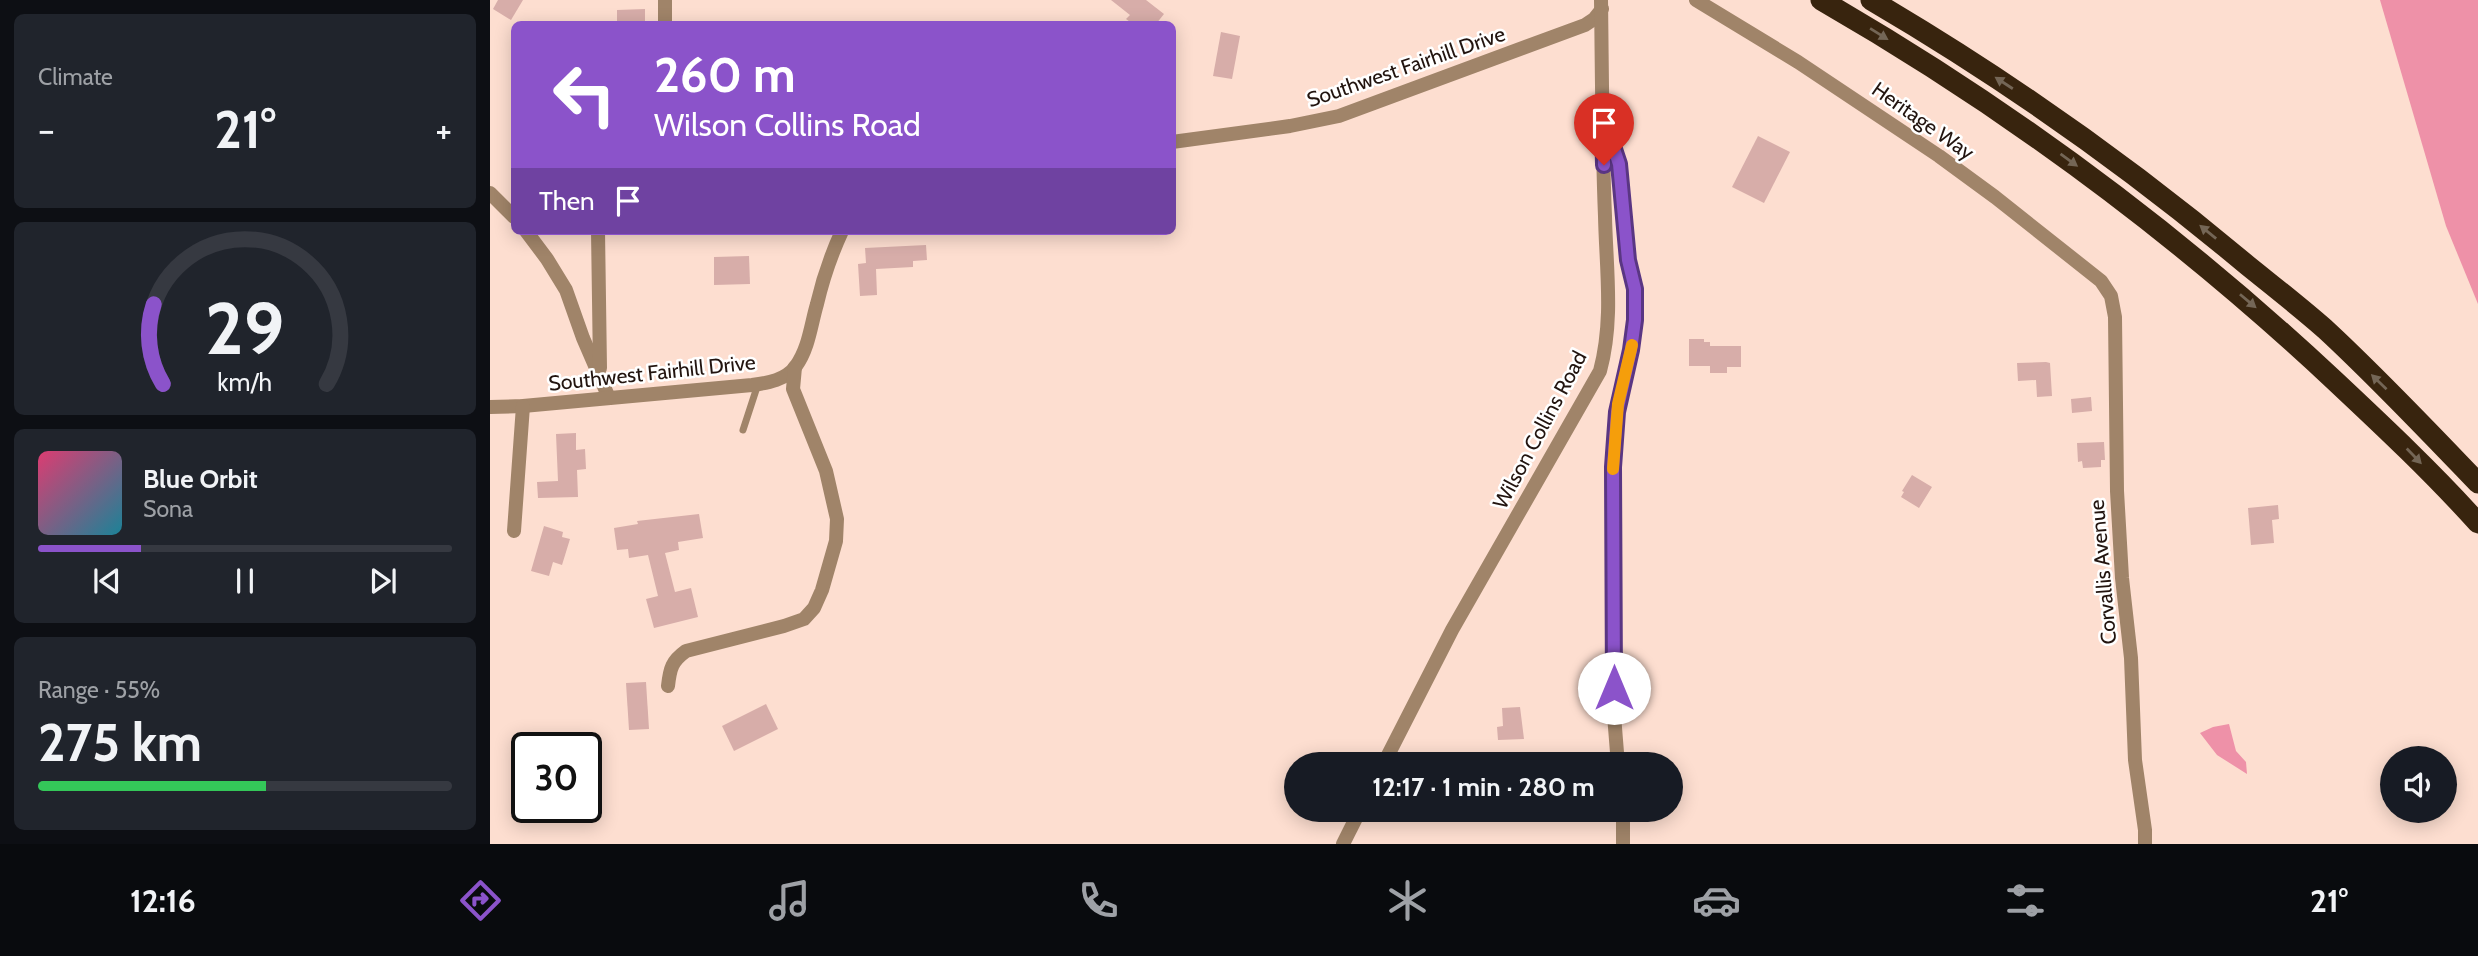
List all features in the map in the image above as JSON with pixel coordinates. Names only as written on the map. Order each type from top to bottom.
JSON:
[{"type":"highway","points":[[1821,0],[1982,99],[2073,162],[2164,231],[2291,340],[2388,430],[2478,523]]},
{"type":"highway","points":[[1871,0],[1930,34],[2069,126],[2156,189],[2324,329],[2407,409],[2478,483]]},
{"type":"street","points":[[665,0],[665,21]]},
{"type":"street","name":"Heritage Way","points":[[1696,0],[1798,62],[1939,156],[2060,247],[2101,281],[2111,296]]},
{"type":"street","name":"Wilson Collins Road","points":[[1390,752],[1452,630],[1600,371],[1606,350],[1609,320],[1602,5]]},
{"type":"street","name":"Southwest Fairhill Drive","points":[[1176,141],[1280,128],[1339,116],[1585,25],[1594,19],[1602,5]]},
{"type":"street","points":[[1603,116],[1619,164],[1628,260],[1635,289],[1634,330],[1618,404],[1613,467],[1614,715],[1617,752]]},
{"type":"street","points":[[490,193],[511,214]]},
{"type":"street","points":[[529,235],[566,290],[609,398]]},
{"type":"street","points":[[598,235],[600,376]]},
{"type":"street","points":[[668,686],[673,660],[686,651],[804,619],[814,608],[822,590],[836,541],[836,519],[826,471],[793,389],[795,367],[808,340],[829,259],[840,235]]},
{"type":"street","name":"Corvallis Avenue","points":[[2111,296],[2115,317],[2117,491],[2122,578],[2131,658],[2135,760],[2145,844]]},
{"type":"street","name":"Southwest Fairhill Drive","points":[[490,407],[523,407],[758,384],[783,377],[795,367]]},
{"type":"street","points":[[514,531],[523,407]]},
{"type":"street","points":[[1343,844],[1354,822]]},
{"type":"street","points":[[1623,822],[1623,844]]},
{"type":"lane","points":[[743,430],[758,384]]},
{"type":"shaded area","points":[[2380,0],[2478,0],[2478,304],[2446,226]]},
{"type":"shaded area","points":[[2229,724],[2236,751],[2246,762],[2247,774],[2217,755],[2200,733]]},
{"type":"building","points":[[498,0],[523,0],[511,20],[493,9]]},
{"type":"building","points":[[1111,0],[1146,0],[1164,14],[1158,21],[1129,21],[1126,19],[1130,15]]},
{"type":"building","points":[[645,9],[645,21],[617,21],[617,10]]},
{"type":"building","points":[[1221,32],[1240,36],[1232,79],[1213,76]]},
{"type":"building","points":[[1758,136],[1790,152],[1764,203],[1732,187]]},
{"type":"building","points":[[926,245],[927,260],[913,261],[913,267],[876,269],[877,295],[860,296],[858,264],[866,263],[865,248]]},
{"type":"building","points":[[749,256],[750,284],[714,285],[714,257]]},
{"type":"building","points":[[1689,339],[1704,339],[1704,342],[1710,342],[1710,346],[1741,346],[1741,367],[1727,367],[1727,373],[1710,373],[1710,366],[1689,366]]},
{"type":"building","points":[[2017,363],[2050,363],[2052,396],[2037,397],[2036,380],[2018,381]]},
{"type":"building","points":[[2091,397],[2092,411],[2072,413],[2071,399]]},
{"type":"building","points":[[576,433],[576,450],[585,449],[586,469],[577,470],[578,497],[538,498],[537,482],[558,481],[556,434]]},
{"type":"building","points":[[2104,442],[2105,460],[2101,460],[2101,467],[2083,468],[2082,461],[2078,462],[2077,443]]},
{"type":"building","points":[[1912,475],[1932,487],[1919,508],[1901,497]]},
{"type":"building","points":[[2278,505],[2279,519],[2272,520],[2274,543],[2251,545],[2248,508]]},
{"type":"building","points":[[699,514],[703,538],[678,542],[679,550],[665,553],[675,592],[691,588],[698,617],[654,628],[646,599],[658,596],[648,555],[629,558],[628,549],[617,550],[614,528],[638,524],[637,521]]},
{"type":"building","points":[[544,526],[563,532],[562,537],[570,539],[562,565],[553,562],[549,576],[531,571]]},
{"type":"building","points":[[646,682],[649,729],[629,730],[626,683]]},
{"type":"building","points":[[766,704],[778,729],[734,751],[722,726]]},
{"type":"building","points":[[1520,707],[1524,739],[1498,740],[1497,727],[1503,726],[1502,708]]},
{"type":"slow traffic","points":[[1613,469],[1618,404],[1632,345]]},
{"type":"route","points":[[1604,165],[1603,116],[1619,164],[1628,260],[1635,289],[1635,320],[1618,404],[1613,467],[1614,688]]}]
